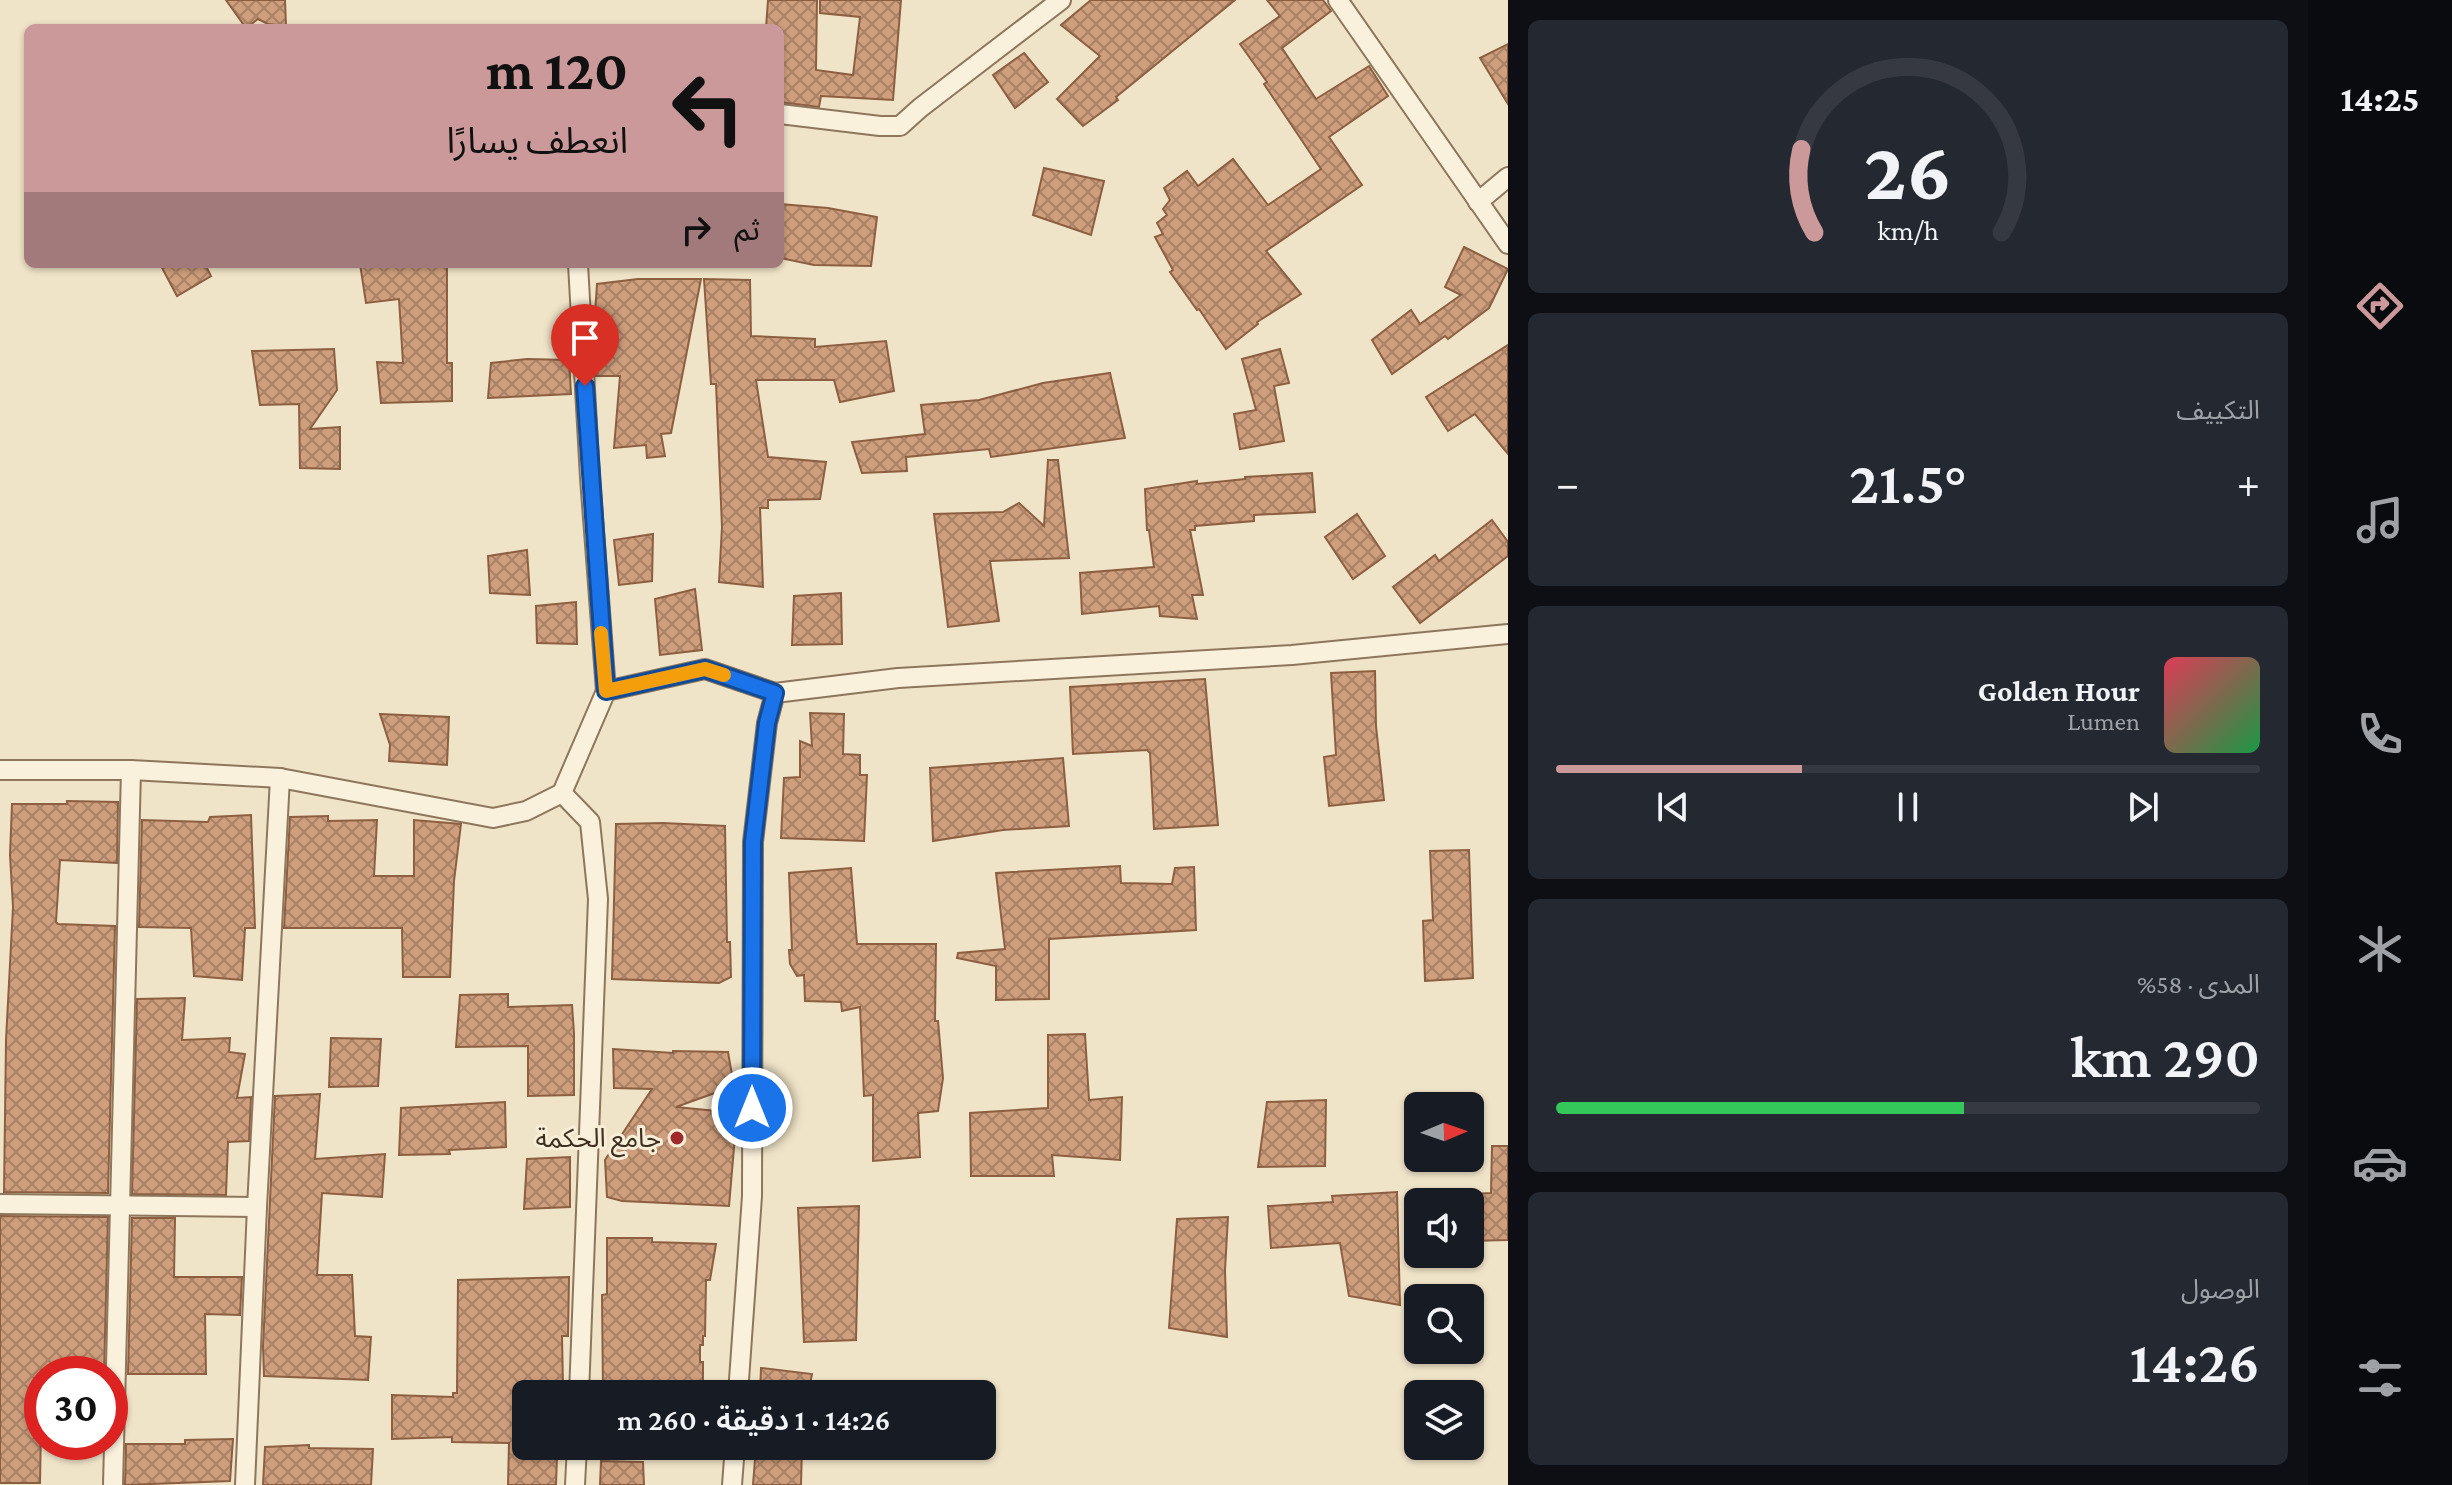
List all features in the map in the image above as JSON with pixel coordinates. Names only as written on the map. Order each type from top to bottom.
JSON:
[{"type":"street","points":[[784,114],[900,126],[1061,0]]},
{"type":"street","points":[[1338,0],[1508,244]]},
{"type":"street","points":[[1478,202],[1508,177]]},
{"type":"street","points":[[0,770],[131,770],[280,778],[493,818],[526,811],[562,793],[606,691],[578,268]]},
{"type":"street","points":[[606,691],[705,669],[775,693],[898,678],[1292,655],[1508,634]]},
{"type":"street","points":[[739,1380],[752,1196],[753,842],[767,723],[775,693]]},
{"type":"street","points":[[113,1485],[131,770]]},
{"type":"street","points":[[245,1485],[280,778]]},
{"type":"street","points":[[562,793],[590,822],[598,899],[580,1380]]},
{"type":"street","points":[[0,1204],[257,1207]]},
{"type":"street","points":[[575,1485],[576,1460]]},
{"type":"street","points":[[732,1485],[734,1460]]},
{"type":"building","points":[[226,0],[285,0],[286,24],[268,24],[258,19],[251,24],[243,24]]},
{"type":"building","points":[[768,0],[817,0],[816,70],[853,75],[860,17],[820,13],[820,0],[901,0],[893,100],[821,96],[819,107],[784,103],[784,24],[766,24]]},
{"type":"building","points":[[1091,0],[1235,0],[1083,126],[1057,99],[1100,56],[1061,25]]},
{"type":"building","points":[[1267,0],[1323,0],[1331,11],[1282,48],[1316,99],[1369,66],[1388,96],[1329,137],[1362,185],[1266,251],[1301,294],[1257,322],[1226,349],[1170,272],[1173,270],[1155,237],[1163,234],[1157,223],[1167,215],[1163,209],[1170,200],[1164,188],[1187,171],[1198,186],[1233,159],[1268,205],[1321,169],[1240,44],[1280,16]]},
{"type":"building","points":[[1508,44],[1508,104],[1480,58]]},
{"type":"building","points":[[1024,53],[1048,82],[1015,108],[993,75]]},
{"type":"building","points":[[1044,168],[1104,181],[1091,235],[1033,215]]},
{"type":"building","points":[[784,204],[877,217],[871,266],[814,265],[784,259]]},
{"type":"building","points":[[1464,247],[1508,269],[1489,308],[1448,339],[1445,336],[1392,374],[1372,340],[1411,310],[1420,324],[1461,295],[1445,287]]},
{"type":"building","points":[[162,268],[207,268],[211,276],[177,296]]},
{"type":"building","points":[[361,268],[447,268],[447,363],[452,363],[452,401],[381,403],[377,362],[403,363],[399,299],[366,303]]},
{"type":"building","points":[[638,279],[701,279],[671,433],[661,434],[665,456],[647,458],[646,445],[614,448],[620,376],[596,376],[594,329],[597,284]]},
{"type":"building","points":[[704,279],[750,280],[751,336],[815,339],[815,347],[886,341],[894,391],[840,402],[834,380],[756,380],[768,457],[826,462],[820,499],[768,500],[768,508],[760,508],[763,587],[719,582],[722,527],[716,384],[711,384]]},
{"type":"building","points":[[1508,345],[1508,454],[1475,414],[1448,431],[1426,397]]},
{"type":"building","points":[[334,349],[337,390],[310,429],[340,427],[340,469],[300,468],[299,404],[260,405],[252,351]]},
{"type":"building","points":[[1280,349],[1289,383],[1274,386],[1284,441],[1240,449],[1234,414],[1256,410],[1242,359]]},
{"type":"building","points":[[527,359],[569,360],[571,394],[488,398],[491,363]]},
{"type":"building","points":[[1110,373],[1125,438],[991,457],[989,449],[906,457],[907,471],[862,473],[852,442],[925,434],[921,405],[979,400],[1043,383]]},
{"type":"building","points":[[1048,460],[1058,460],[1069,558],[990,561],[999,621],[948,627],[934,514],[1003,512],[1019,503],[1044,526]]},
{"type":"building","points":[[1312,473],[1315,512],[1254,515],[1254,521],[1195,526],[1195,530],[1190,530],[1203,595],[1192,595],[1197,619],[1160,616],[1159,606],[1082,614],[1080,573],[1154,567],[1147,530],[1145,489],[1197,481],[1197,484]]},
{"type":"building","points":[[1357,514],[1385,556],[1353,579],[1325,537]]},
{"type":"building","points":[[1492,520],[1508,542],[1508,556],[1420,623],[1393,587],[1435,555],[1439,561]]},
{"type":"building","points":[[653,534],[652,581],[619,585],[614,540]]},
{"type":"building","points":[[527,550],[530,595],[490,593],[488,556]]},
{"type":"building","points":[[695,589],[702,650],[660,655],[655,599]]},
{"type":"building","points":[[841,593],[842,644],[792,645],[794,596]]},
{"type":"building","points":[[576,602],[577,644],[537,643],[536,606]]},
{"type":"building","points":[[1375,671],[1376,726],[1384,800],[1329,806],[1324,757],[1336,755],[1331,673]]},
{"type":"building","points":[[1205,679],[1218,825],[1154,829],[1150,753],[1147,750],[1073,754],[1070,687]]},
{"type":"building","points":[[810,713],[844,714],[843,754],[860,755],[860,775],[867,775],[864,841],[781,838],[784,778],[800,777],[800,741],[812,746]]},
{"type":"building","points":[[380,714],[449,717],[447,765],[389,761],[390,745]]},
{"type":"building","points":[[1063,758],[1069,826],[1003,830],[933,841],[930,768]]},
{"type":"building","points":[[67,801],[118,802],[117,863],[60,860],[56,922],[115,926],[108,1193],[4,1192],[6,1040],[13,907],[10,855],[12,804],[67,804]]},
{"type":"building","points":[[251,815],[255,928],[245,928],[242,980],[194,976],[191,928],[139,927],[142,820],[208,822],[210,817]]},
{"type":"building","points":[[328,816],[328,821],[377,820],[374,876],[414,876],[414,820],[461,824],[454,881],[450,977],[403,977],[402,928],[284,928],[290,817]]},
{"type":"building","points":[[616,824],[725,826],[727,942],[730,942],[731,977],[719,983],[612,979]]},
{"type":"building","points":[[1469,850],[1473,978],[1425,981],[1423,921],[1433,920],[1430,851]]},
{"type":"building","points":[[1120,866],[1121,883],[1172,884],[1175,868],[1194,867],[1196,930],[1049,939],[1049,999],[996,1000],[996,966],[957,958],[958,953],[1005,949],[996,873]]},
{"type":"building","points":[[851,868],[857,944],[936,944],[935,1021],[938,1021],[943,1078],[938,1111],[918,1113],[920,1157],[873,1161],[873,1095],[864,1096],[860,1007],[842,1011],[841,1002],[805,1001],[804,975],[797,976],[790,964],[789,873]]},
{"type":"building","points":[[508,994],[508,1007],[572,1005],[574,1095],[528,1096],[528,1046],[456,1047],[460,995]]},
{"type":"building","points":[[185,998],[182,1040],[230,1038],[229,1052],[245,1054],[237,1098],[251,1097],[249,1141],[228,1142],[226,1195],[132,1194],[137,999]]},
{"type":"building","points":[[1085,1034],[1089,1100],[1122,1097],[1120,1160],[1052,1155],[1054,1176],[971,1176],[970,1113],[1048,1108],[1048,1035]]},
{"type":"building","points":[[331,1038],[381,1039],[378,1086],[329,1087]]},
{"type":"building","name":"جامع الحكمة","points":[[613,1049],[673,1053],[728,1052],[734,1086],[676,1107],[737,1113],[729,1206],[622,1201],[607,1197],[605,1160],[652,1089],[614,1088]]},
{"type":"building","points":[[320,1094],[315,1159],[385,1154],[382,1197],[322,1193],[317,1275],[352,1275],[355,1336],[371,1337],[368,1380],[264,1376],[275,1096]]},
{"type":"building","points":[[1326,1100],[1325,1166],[1258,1167],[1267,1102]]},
{"type":"building","points":[[505,1102],[506,1147],[449,1150],[450,1154],[399,1155],[401,1108]]},
{"type":"building","points":[[1492,1146],[1508,1146],[1508,1240],[1484,1241],[1484,1193],[1491,1193]]},
{"type":"building","points":[[570,1157],[570,1207],[524,1209],[527,1159]]},
{"type":"building","points":[[1397,1192],[1400,1305],[1349,1296],[1340,1243],[1271,1248],[1268,1206],[1333,1202],[1332,1196]]},
{"type":"building","points":[[859,1206],[856,1340],[804,1342],[798,1208]]},
{"type":"building","points":[[0,1216],[108,1217],[104,1356],[24,1356],[24,1460],[40,1460],[40,1483],[0,1483]]},
{"type":"building","points":[[1228,1217],[1225,1270],[1227,1337],[1169,1328],[1177,1219]]},
{"type":"building","points":[[132,1218],[175,1218],[174,1277],[242,1277],[240,1315],[205,1314],[206,1374],[128,1374]]},
{"type":"building","points":[[607,1238],[652,1238],[652,1242],[716,1244],[710,1280],[706,1280],[705,1336],[703,1345],[700,1345],[703,1380],[603,1380],[602,1295],[607,1294]]},
{"type":"building","points":[[569,1277],[568,1336],[562,1336],[563,1380],[512,1380],[512,1460],[557,1460],[556,1485],[508,1485],[509,1443],[452,1442],[452,1437],[392,1439],[392,1395],[453,1397],[453,1393],[457,1393],[458,1280]]},
{"type":"building","points":[[761,1368],[812,1374],[811,1380],[761,1380]]},
{"type":"building","points":[[233,1439],[230,1481],[125,1485],[128,1444],[185,1444],[185,1440]]},
{"type":"building","points":[[309,1445],[309,1448],[373,1449],[371,1485],[263,1485],[265,1447]]},
{"type":"building","points":[[755,1460],[802,1460],[801,1485],[753,1485]]},
{"type":"building","points":[[601,1461],[643,1462],[644,1485],[600,1485]]},
{"type":"slow traffic","points":[[601,633],[606,691],[705,669],[724,675]]},
{"type":"place","name":"جامع الحكمة","points":[[677,1138]]},
{"type":"route","points":[[585,386],[606,691],[705,669],[775,693],[767,723],[753,842],[752,1108]]}]
